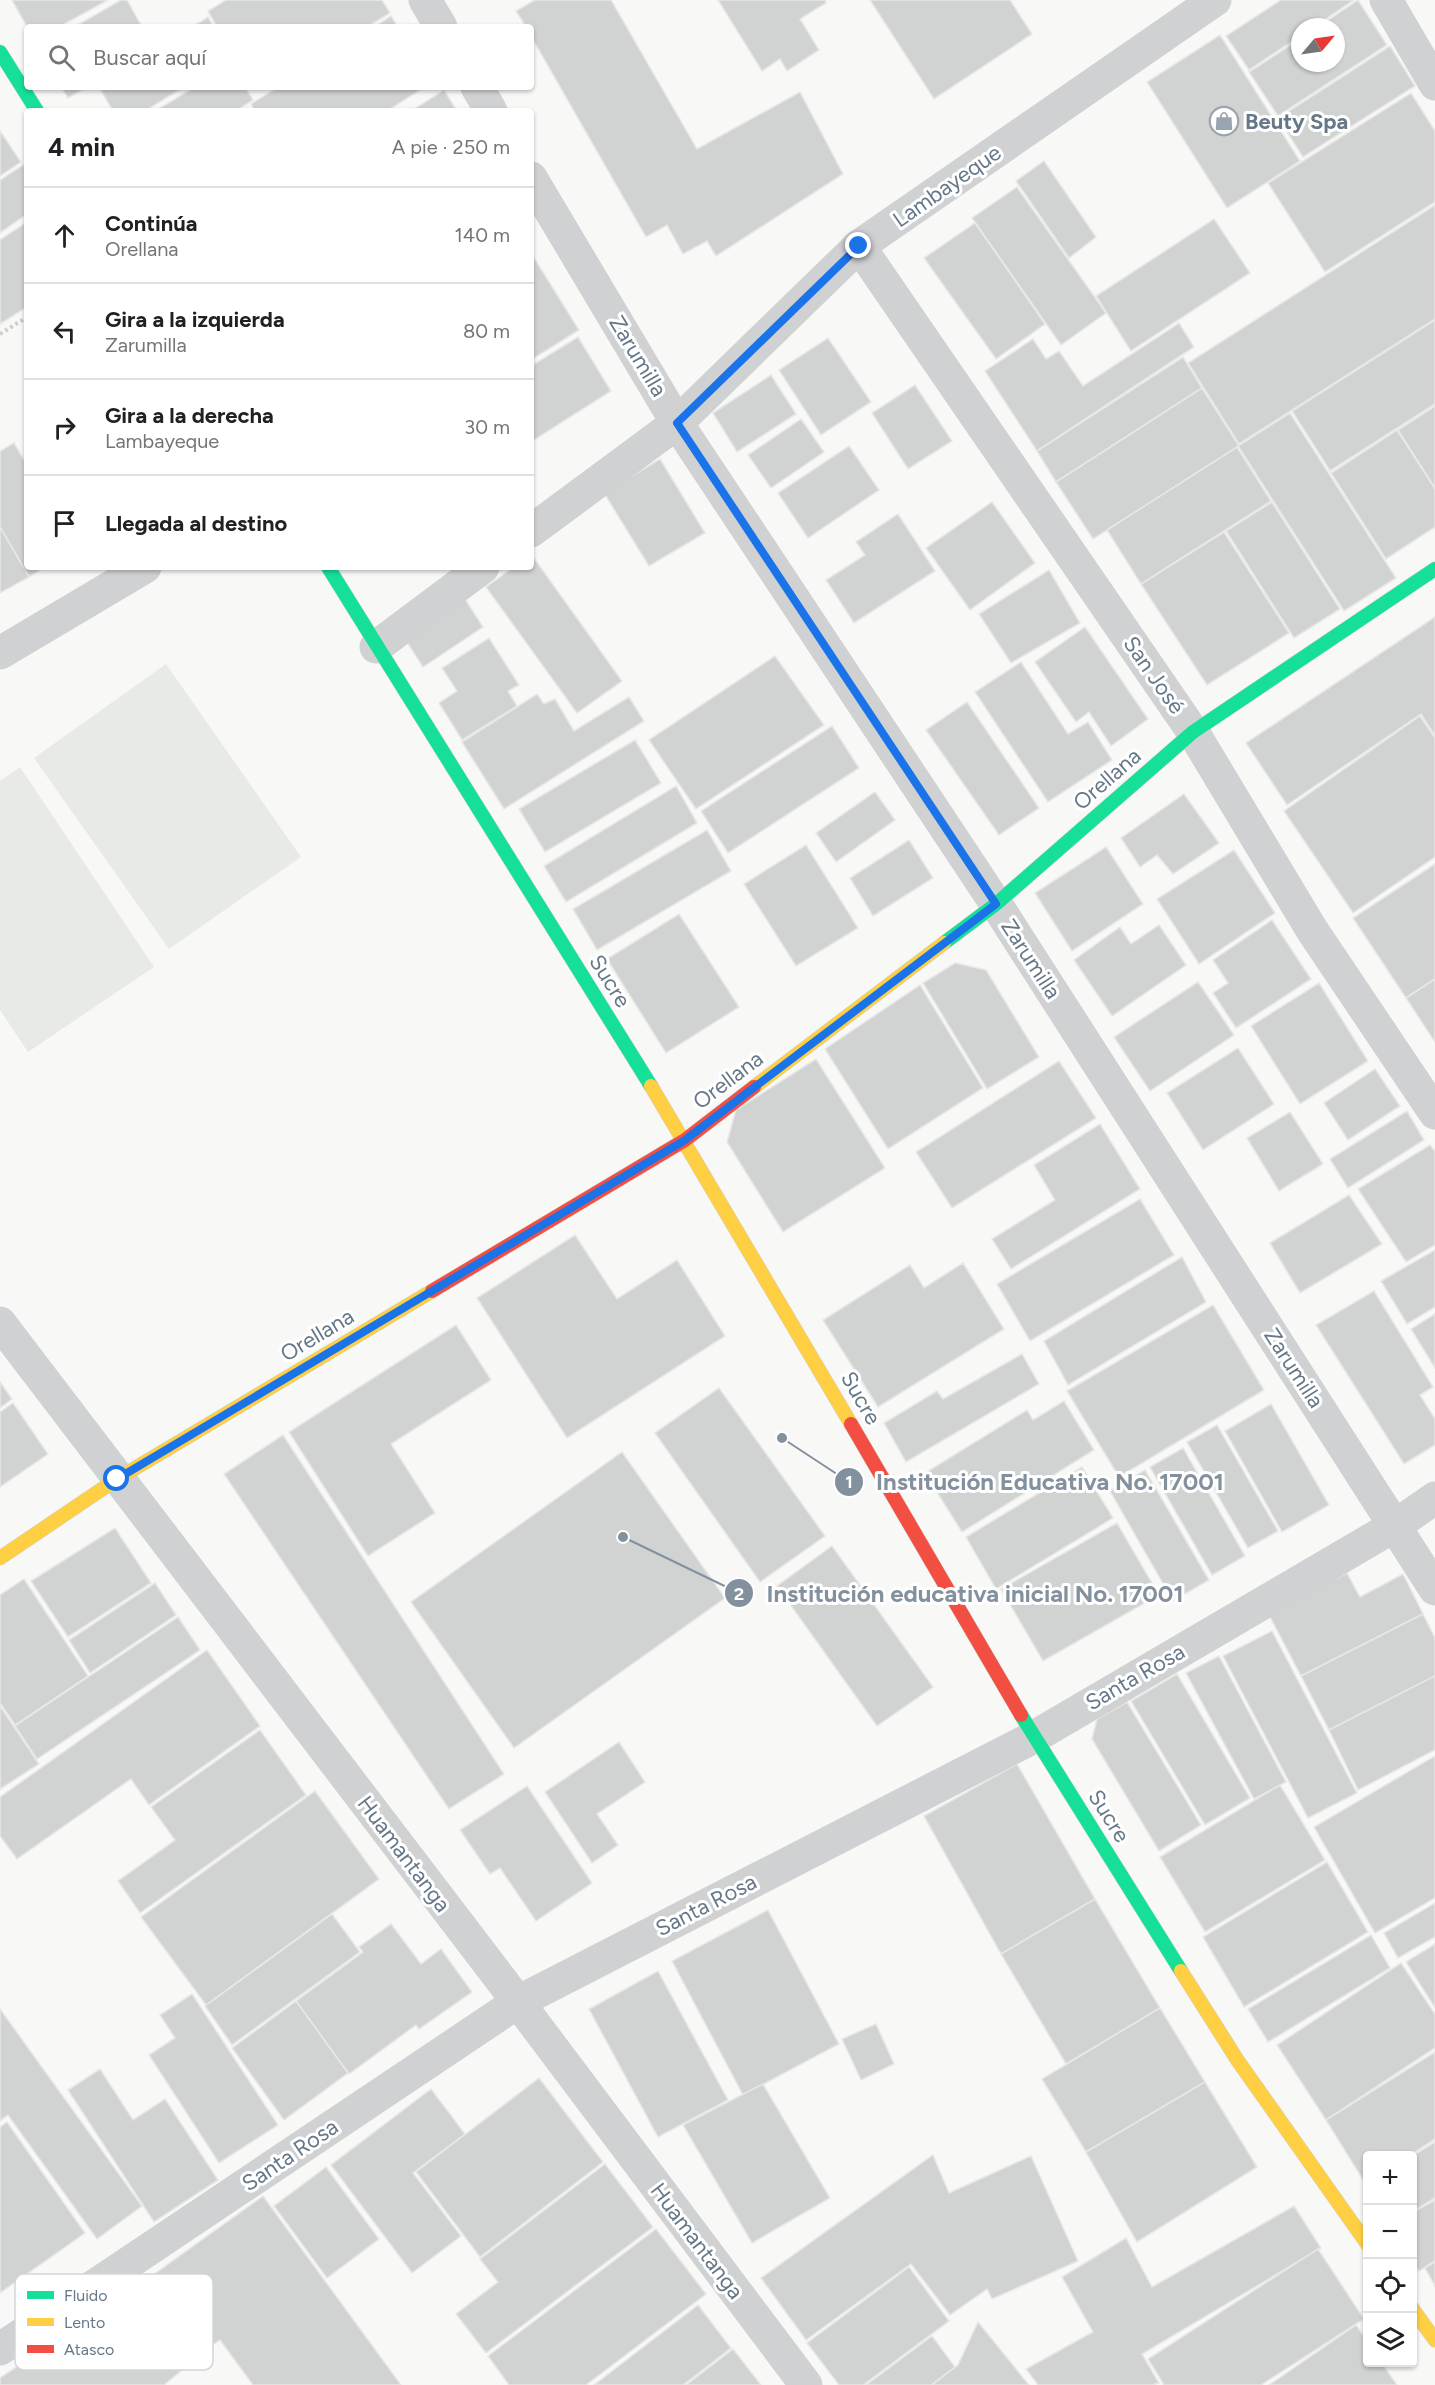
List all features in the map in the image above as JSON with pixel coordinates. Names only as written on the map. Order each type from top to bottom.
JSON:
[{"type":"street","points":[[425,0],[439,24]]},
{"type":"street","name":"Lambayeque","points":[[534,529],[677,423],[859,246],[1215,0]]},
{"type":"street","points":[[1386,0],[1435,84]]},
{"type":"street","points":[[0,51],[24,90]]},
{"type":"street","points":[[24,90],[35,108]]},
{"type":"street","points":[[479,90],[489,108]]},
{"type":"street","name":"Zarumilla","points":[[534,183],[677,423],[996,904],[1435,1589]]},
{"type":"street","name":"San José","points":[[859,246],[1193,732],[1312,930],[1435,1113]]},
{"type":"street","name":"Orellana","points":[[0,1558],[117,1479],[685,1140],[996,904],[1193,732],[1435,569]]},
{"type":"street","points":[[0,653],[140,570]]},
{"type":"street","name":"Sucre","points":[[330,570],[685,1140],[1034,1737],[1238,2061],[1363,2238]]},
{"type":"street","points":[[376,647],[479,570]]},
{"type":"street","name":"Huamantanga","points":[[0,1323],[518,2002],[806,2385]]},
{"type":"street","name":"Santa Rosa","points":[[112,2274],[518,2002],[1034,1737],[1396,1525],[1435,1498]]},
{"type":"street","points":[[1416,2313],[1435,2340]]},
{"type":"street","name":"Santa Rosa","points":[[0,2349],[15,2339]]},
{"type":"path","points":[[0,334],[24,319]]},
{"type":"shaded area","points":[[166,664],[301,857],[169,949],[34,758]]},
{"type":"shaded area","points":[[20,767],[154,967],[28,1052],[0,1010],[0,781]]},
{"type":"building","points":[[12,0],[108,0],[64,24],[25,24]]},
{"type":"building","points":[[121,0],[127,0],[140,24],[79,24]]},
{"type":"building","points":[[226,0],[382,0],[390,13],[372,24],[215,24],[208,11]]},
{"type":"building","points":[[535,0],[611,0],[697,149],[800,92],[843,174],[716,256],[707,241],[683,254],[667,225],[646,237],[534,41],[534,24],[524,24],[516,11]]},
{"type":"building","points":[[718,0],[825,0],[826,3],[800,19],[819,50],[787,71],[780,59],[762,71]]},
{"type":"building","points":[[870,0],[1010,0],[1032,34],[934,99]]},
{"type":"building","points":[[1281,0],[1354,0],[1327,18],[1291,18],[1291,42],[1249,70],[1226,36]]},
{"type":"building","points":[[1358,0],[1387,45],[1278,116],[1249,72],[1291,45],[1291,72],[1345,72],[1345,18],[1331,18]]},
{"type":"building","points":[[391,16],[396,24],[379,24]]},
{"type":"building","points":[[208,17],[212,24],[197,24]]},
{"type":"building","name":"Beuty Spa","points":[[1220,35],[1300,161],[1227,208],[1147,82]]},
{"type":"building","points":[[1390,46],[1415,86],[1303,157],[1278,118]]},
{"type":"building","points":[[63,90],[82,90],[68,98]]},
{"type":"building","points":[[101,90],[179,90],[150,108],[111,108]]},
{"type":"building","points":[[190,90],[247,90],[253,100],[241,108],[160,108]]},
{"type":"building","points":[[273,90],[420,90],[392,108],[253,108],[251,104]]},
{"type":"building","points":[[444,90],[455,108],[416,108]]},
{"type":"building","points":[[1411,93],[1435,131],[1435,202],[1325,272],[1268,183]]},
{"type":"building","points":[[0,131],[21,162],[0,176]]},
{"type":"building","points":[[1044,161],[1096,237],[1069,258],[1016,181]]},
{"type":"building","points":[[24,166],[24,216],[0,233],[0,180]]},
{"type":"building","points":[[1017,187],[1106,313],[1061,345],[972,218]]},
{"type":"building","points":[[1435,205],[1435,319],[1239,444],[1188,363]]},
{"type":"building","points":[[1214,219],[1250,273],[1131,351],[1096,296]]},
{"type":"building","points":[[975,223],[1045,324],[996,359],[924,258]]},
{"type":"building","points":[[24,224],[24,309],[0,324],[0,240]]},
{"type":"building","points":[[534,258],[579,330],[534,358]]},
{"type":"building","points":[[1435,320],[1435,404],[1330,471],[1292,411]]},
{"type":"building","points":[[1179,323],[1194,347],[1037,451],[985,371],[1033,339],[1046,359],[1059,351],[1083,386]]},
{"type":"building","points":[[578,337],[611,391],[534,440],[534,364]]},
{"type":"building","points":[[828,338],[871,402],[821,435],[779,370]]},
{"type":"building","points":[[1183,357],[1202,388],[1056,482],[1037,451]]},
{"type":"building","points":[[771,375],[796,414],[737,452],[713,413]]},
{"type":"building","points":[[915,385],[952,441],[908,469],[872,413]]},
{"type":"building","points":[[1202,388],[1239,446],[1093,539],[1056,482]]},
{"type":"building","points":[[1435,406],[1435,488],[1398,430]]},
{"type":"building","points":[[1290,413],[1396,578],[1344,611],[1238,446]]},
{"type":"building","points":[[801,419],[824,452],[771,488],[748,455]]},
{"type":"building","points":[[1397,430],[1435,489],[1435,527],[1386,559],[1331,473]]},
{"type":"building","points":[[14,443],[24,460],[24,568],[0,527],[0,451]]},
{"type":"building","points":[[849,446],[879,490],[808,538],[778,493]]},
{"type":"building","points":[[1237,447],[1271,501],[1141,584],[1107,530]]},
{"type":"building","points":[[660,459],[705,533],[649,566],[604,493]]},
{"type":"building","points":[[992,502],[1035,563],[970,610],[926,548]]},
{"type":"building","points":[[1272,502],[1340,609],[1294,638],[1226,531]]},
{"type":"building","points":[[898,514],[935,571],[854,623],[826,580],[865,555],[856,542]]},
{"type":"building","points":[[0,527],[29,577],[0,593]]},
{"type":"building","points":[[1224,532],[1289,633],[1207,685],[1141,584]]},
{"type":"building","points":[[534,558],[622,681],[577,713],[486,587],[510,570],[534,570]]},
{"type":"building","points":[[25,570],[40,570],[29,577]]},
{"type":"building","points":[[1049,570],[1080,623],[1011,663],[979,614]]},
{"type":"building","points":[[463,596],[483,627],[423,667],[403,636]]},
{"type":"building","points":[[1435,617],[1435,736],[1421,714],[1287,805],[1246,743]]},
{"type":"building","points":[[1085,627],[1148,719],[1111,746],[1089,712],[1076,722],[1035,662]]},
{"type":"building","points":[[489,638],[519,685],[508,691],[517,706],[462,740],[439,703],[457,691],[442,668]]},
{"type":"building","points":[[775,656],[824,725],[696,809],[649,740]]},
{"type":"building","points":[[1021,662],[1068,734],[1088,722],[1112,760],[1048,802],[975,692]]},
{"type":"building","points":[[537,694],[544,704],[555,699],[574,731],[629,697],[644,721],[504,809],[462,742]]},
{"type":"building","points":[[967,702],[1039,808],[999,835],[926,730]]},
{"type":"building","points":[[1420,716],[1435,738],[1435,857],[1353,913],[1284,811]]},
{"type":"building","points":[[832,726],[859,768],[728,853],[701,811]]},
{"type":"building","points":[[635,740],[661,783],[545,852],[519,809]]},
{"type":"building","points":[[676,786],[697,823],[566,902],[544,866]]},
{"type":"building","points":[[875,792],[895,820],[836,862],[816,833]]},
{"type":"building","points":[[1184,794],[1219,843],[1173,874],[1157,855],[1140,867],[1121,838]]},
{"type":"building","points":[[707,830],[731,871],[597,950],[573,909]]},
{"type":"building","points":[[909,840],[933,878],[873,916],[850,878]]},
{"type":"building","points":[[806,845],[858,928],[796,966],[744,884]]},
{"type":"building","points":[[1106,847],[1143,904],[1072,951],[1035,893]]},
{"type":"building","points":[[1234,850],[1275,913],[1199,964],[1157,899]]},
{"type":"building","points":[[1435,864],[1435,979],[1406,998],[1353,918]]},
{"type":"building","points":[[679,914],[739,1007],[666,1053],[607,959]]},
{"type":"building","points":[[1272,920],[1311,979],[1236,1028],[1213,993],[1228,983],[1213,960]]},
{"type":"building","points":[[1159,925],[1186,965],[1112,1016],[1074,960],[1120,927],[1131,944]]},
{"type":"building","points":[[955,963],[986,970],[1039,1057],[987,1089],[923,983]]},
{"type":"building","points":[[1435,979],[1435,1042],[1406,998]]},
{"type":"building","points":[[1198,982],[1234,1035],[1150,1091],[1114,1037]]},
{"type":"building","points":[[1319,983],[1368,1061],[1300,1104],[1251,1026]]},
{"type":"building","points":[[920,985],[983,1088],[888,1149],[825,1049]]},
{"type":"building","points":[[1238,1048],[1274,1104],[1203,1150],[1167,1093]]},
{"type":"building","points":[[816,1059],[885,1168],[783,1232],[727,1142],[736,1110]]},
{"type":"building","points":[[1059,1061],[1096,1118],[952,1208],[916,1152]]},
{"type":"building","points":[[1375,1069],[1400,1106],[1348,1140],[1324,1103]]},
{"type":"building","points":[[1407,1111],[1424,1140],[1348,1188],[1330,1159]]},
{"type":"building","points":[[1290,1112],[1323,1164],[1279,1191],[1247,1138]]},
{"type":"building","points":[[1100,1124],[1140,1189],[1011,1269],[992,1239],[1055,1200],[1034,1165]]},
{"type":"building","points":[[1430,1145],[1435,1151],[1435,1245],[1406,1262],[1358,1189]]},
{"type":"building","points":[[1349,1195],[1382,1244],[1300,1293],[1270,1243]]},
{"type":"building","points":[[1140,1199],[1174,1255],[1030,1341],[997,1284]]},
{"type":"building","points":[[575,1235],[617,1299],[677,1260],[725,1336],[567,1438],[477,1298]]},
{"type":"building","points":[[1435,1250],[1435,1307],[1407,1324],[1381,1281]]},
{"type":"building","points":[[1182,1257],[1206,1302],[1068,1385],[1044,1341]]},
{"type":"building","points":[[963,1263],[1004,1329],[878,1407],[823,1320],[910,1265],[924,1288]]},
{"type":"building","points":[[1374,1291],[1433,1387],[1420,1395],[1435,1419],[1435,1445],[1404,1464],[1316,1325]]},
{"type":"building","points":[[1213,1305],[1264,1390],[1119,1477],[1067,1391]]},
{"type":"building","points":[[1435,1314],[1435,1368],[1411,1329]]},
{"type":"building","points":[[456,1325],[491,1380],[391,1444],[435,1513],[368,1556],[289,1432]]},
{"type":"building","points":[[1022,1354],[1039,1384],[906,1462],[884,1423],[937,1391],[943,1399]]},
{"type":"building","points":[[0,1382],[12,1399],[0,1408]]},
{"type":"building","points":[[719,1388],[825,1536],[760,1582],[655,1433]]},
{"type":"building","points":[[1064,1401],[1094,1450],[962,1532],[925,1473],[1027,1410],[1033,1420]]},
{"type":"building","points":[[13,1403],[48,1454],[0,1487],[0,1412]]},
{"type":"building","points":[[1271,1404],[1329,1505],[1282,1532],[1225,1431]]},
{"type":"building","points":[[1217,1425],[1278,1531],[1248,1548],[1187,1442]]},
{"type":"building","points":[[283,1435],[504,1774],[449,1809],[224,1474]]},
{"type":"building","points":[[1183,1448],[1245,1556],[1212,1575],[1150,1467]]},
{"type":"building","points":[[622,1452],[725,1598],[514,1748],[411,1602]]},
{"type":"building","points":[[1082,1467],[1113,1518],[996,1589],[966,1537]]},
{"type":"building","points":[[1145,1470],[1209,1580],[1173,1601],[1110,1491]]},
{"type":"building","points":[[1117,1523],[1159,1595],[1043,1661],[1001,1589]]},
{"type":"building","points":[[115,1528],[151,1583],[68,1637],[31,1581]]},
{"type":"building","points":[[832,1546],[933,1687],[877,1726],[777,1586]]},
{"type":"building","points":[[1347,1573],[1360,1597],[1403,1574],[1423,1614],[1301,1676],[1268,1613]]},
{"type":"building","points":[[24,1579],[88,1676],[15,1725],[0,1703],[0,1595]]},
{"type":"building","points":[[155,1583],[176,1615],[90,1673],[69,1640]]},
{"type":"building","points":[[1423,1614],[1435,1638],[1435,1676],[1329,1730],[1301,1676]]},
{"type":"building","points":[[178,1617],[200,1650],[37,1759],[15,1726]]},
{"type":"building","points":[[1272,1631],[1357,1793],[1308,1818],[1223,1656]]},
{"type":"building","points":[[207,1650],[260,1726],[149,1805],[131,1779],[17,1859],[0,1836],[0,1797]]},
{"type":"building","points":[[1219,1656],[1286,1782],[1254,1799],[1186,1673]]},
{"type":"building","points":[[1177,1674],[1250,1798],[1205,1825],[1131,1701]]},
{"type":"building","points":[[1435,1676],[1435,1750],[1358,1790],[1329,1730]]},
{"type":"building","points":[[1127,1702],[1201,1825],[1159,1851],[1092,1739],[1097,1719]]},
{"type":"building","points":[[0,1706],[39,1764],[0,1789]]},
{"type":"building","points":[[260,1730],[306,1795],[140,1913],[118,1881],[175,1840],[151,1807]]},
{"type":"building","points":[[619,1742],[645,1782],[597,1814],[618,1845],[592,1863],[545,1792]]},
{"type":"building","points":[[1435,1756],[1435,1898],[1375,1933],[1314,1827]]},
{"type":"building","points":[[1017,1764],[1095,1899],[1001,1954],[924,1816]]},
{"type":"building","points":[[1280,1785],[1325,1860],[1205,1932],[1160,1857]]},
{"type":"building","points":[[527,1786],[592,1883],[536,1921],[500,1868],[490,1874],[460,1830]]},
{"type":"building","points":[[315,1791],[379,1879],[206,2005],[141,1917]]},
{"type":"building","points":[[1327,1862],[1368,1932],[1244,2007],[1203,1937]]},
{"type":"building","points":[[1095,1899],[1160,2008],[1066,2064],[1001,1954]]},
{"type":"building","points":[[1435,1903],[1435,1937],[1398,1958],[1384,1933]]},
{"type":"building","points":[[768,1910],[839,2044],[743,2095],[672,1961]]},
{"type":"building","points":[[332,1914],[360,1952],[232,2045],[205,2006]]},
{"type":"building","points":[[391,1924],[421,1964],[441,1949],[472,1992],[419,2029],[416,2025],[349,2074],[296,2001],[363,1952],[359,1947]]},
{"type":"building","points":[[1371,1935],[1390,1968],[1268,2042],[1248,2009]]},
{"type":"building","points":[[1435,1944],[1435,2008],[1406,1962]]},
{"type":"building","points":[[1401,1963],[1435,2014],[1435,2048],[1326,2120],[1277,2045]]},
{"type":"building","points":[[658,1971],[728,2100],[658,2137],[589,2009]]},
{"type":"building","points":[[192,1994],[278,2125],[219,2163],[149,2055],[175,2038],[160,2015]]},
{"type":"building","points":[[296,2001],[348,2073],[284,2120],[232,2048]]},
{"type":"building","points":[[1160,2008],[1205,2082],[1086,2152],[1042,2079]]},
{"type":"building","points":[[0,2009],[142,2206],[97,2239],[8,2115],[0,2121]]},
{"type":"building","points":[[876,2024],[894,2064],[861,2080],[842,2039]]},
{"type":"building","points":[[1435,2052],[1435,2139],[1417,2151],[1363,2151],[1363,2180],[1326,2120]]},
{"type":"building","points":[[100,2069],[133,2120],[165,2099],[218,2180],[154,2222],[68,2090]]},
{"type":"building","points":[[539,2078],[603,2162],[480,2257],[416,2172]]},
{"type":"building","points":[[1205,2082],[1257,2167],[1137,2242],[1086,2152]]},
{"type":"building","points":[[763,2084],[830,2198],[752,2243],[683,2125]]},
{"type":"building","points":[[431,2089],[465,2134],[413,2173],[461,2236],[412,2273],[331,2165]]},
{"type":"building","points":[[7,2122],[85,2233],[27,2274],[15,2274],[15,2282],[0,2293],[0,2127]]},
{"type":"building","points":[[1435,2142],[1435,2198],[1417,2209],[1417,2205],[1417,2153]]},
{"type":"building","points":[[933,2155],[949,2193],[1031,2156],[1078,2261],[992,2299],[987,2289],[950,2315],[911,2264],[806,2340],[761,2278]]},
{"type":"building","points":[[605,2164],[653,2227],[486,2353],[456,2314],[498,2282],[480,2259]]},
{"type":"building","points":[[326,2167],[379,2239],[327,2278],[274,2206]]},
{"type":"building","points":[[263,2196],[401,2385],[253,2385],[220,2340],[213,2345],[213,2274],[154,2274]]},
{"type":"building","points":[[1435,2200],[1435,2261],[1419,2271],[1417,2268],[1417,2210]]},
{"type":"building","points":[[1294,2206],[1321,2248],[1142,2354],[1159,2383],[1152,2385],[1038,2385],[1026,2369],[1093,2332],[1062,2277],[1126,2238],[1152,2287]]},
{"type":"building","points":[[656,2229],[706,2294],[586,2385],[509,2385],[488,2356]]},
{"type":"building","points":[[1318,2249],[1363,2317],[1363,2320],[1261,2385],[1164,2385],[1148,2359]]},
{"type":"building","points":[[1435,2262],[1435,2286],[1425,2268]]},
{"type":"building","points":[[909,2267],[949,2321],[863,2385],[839,2385],[807,2343]]},
{"type":"building","points":[[698,2305],[731,2348],[683,2385],[594,2385]]},
{"type":"building","points":[[978,2322],[1029,2385],[932,2385],[958,2365]]},
{"type":"building","points":[[1356,2325],[1363,2335],[1363,2367],[1384,2367],[1397,2385],[1269,2385]]},
{"type":"building","points":[[932,2336],[955,2367],[931,2385],[866,2385]]},
{"type":"building","points":[[733,2349],[761,2385],[686,2385]]},
{"type":"building","points":[[15,2368],[15,2370],[182,2370],[164,2385],[0,2385],[0,2378]]},
{"type":"traffic: fast","points":[[0,52],[35,108]]},
{"type":"traffic: fast","points":[[944,943],[996,904],[1193,732],[1435,569]]},
{"type":"traffic: fast","points":[[330,570],[651,1086]]},
{"type":"traffic: fast","points":[[1021,1715],[1181,1971]]},
{"type":"traffic: slow","points":[[754,1087],[944,943]]},
{"type":"traffic: slow","points":[[651,1086],[851,1424]]},
{"type":"traffic: slow","points":[[0,1558],[117,1479],[432,1291]]},
{"type":"traffic: slow","points":[[1181,1971],[1238,2061],[1363,2238]]},
{"type":"traffic: slow","points":[[1416,2313],[1435,2340]]},
{"type":"traffic: jam","points":[[432,1291],[685,1140],[754,1087]]},
{"type":"traffic: jam","points":[[851,1424],[1021,1715]]},
{"type":"place","name":"Beuty Spa","points":[[1224,121]]},
{"type":"place","name":"Institución Educativa No. 17001","points":[[782,1438]]},
{"type":"place","name":"Institución educativa inicial No. 17001","points":[[623,1537]]},
{"type":"route","points":[[117,1479],[685,1140],[996,904],[677,423],[859,246]]}]
